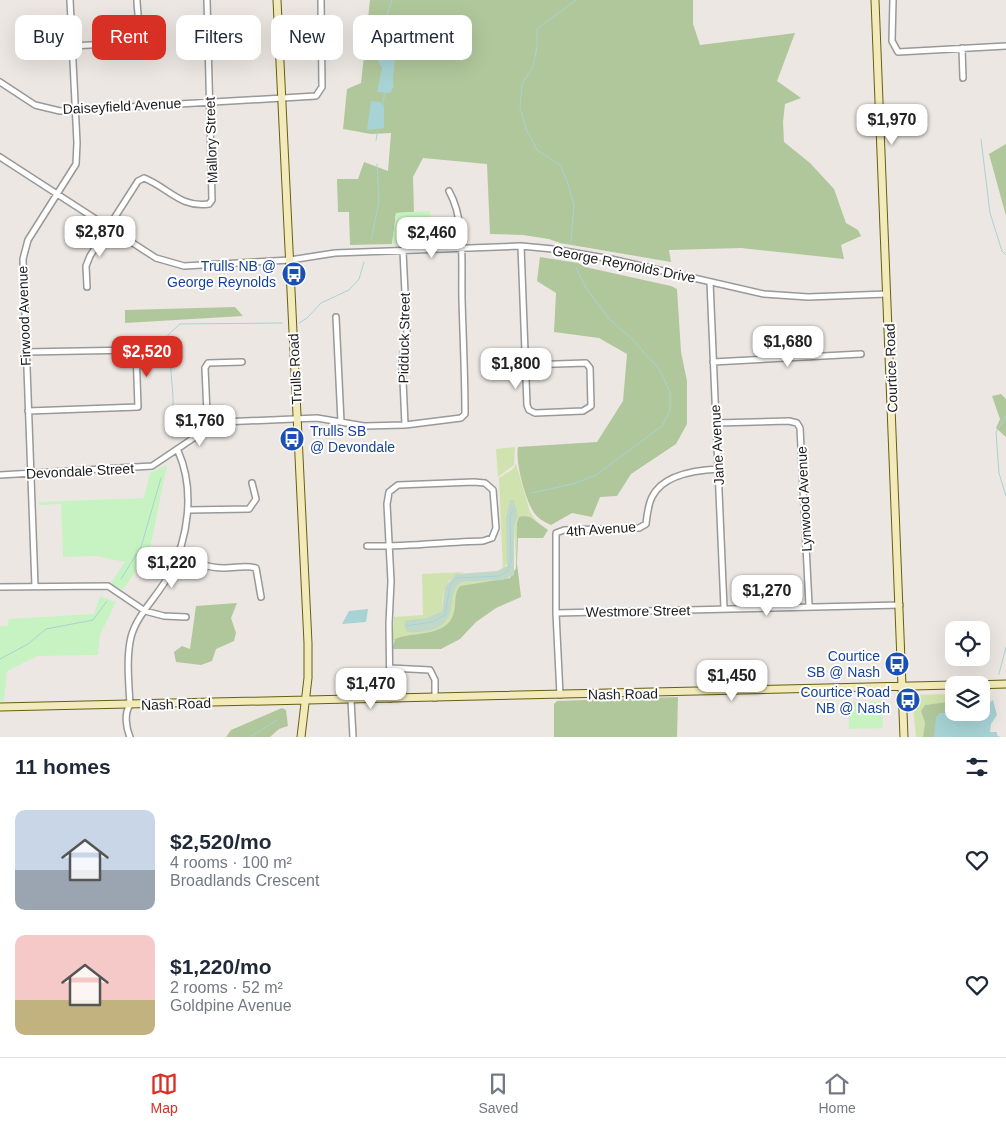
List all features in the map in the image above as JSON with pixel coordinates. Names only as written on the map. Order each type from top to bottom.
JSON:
[{"type":"street","name":"Firwood Avenue","points":[[70,0],[70,15]]},
{"type":"street","points":[[82,45],[128,43],[134,40],[138,35],[137,0]]},
{"type":"street","name":"Mallory Street","points":[[108,228],[138,181],[144,178],[187,204],[208,204],[212,200],[207,0]]},
{"type":"street","name":"Trulls Road","points":[[278,0],[308,665],[301,737]]},
{"type":"street","name":"Daiseyfield Avenue","points":[[0,82],[35,105],[60,111],[316,96],[322,91],[321,0]]},
{"type":"street","name":"Courtice Road","points":[[875,0],[901,605],[904,737]]},
{"type":"street","points":[[892,0],[892,41],[898,52],[1006,46]]},
{"type":"street","points":[[962,48],[963,78]]},
{"type":"street","name":"Firwood Avenue","points":[[35,586],[23,259],[28,240],[76,164],[72,60]]},
{"type":"street","name":"George Reynolds Drive","points":[[0,157],[156,258],[184,266],[290,260],[335,253],[521,246],[554,249],[611,259],[784,297],[888,294]]},
{"type":"street","points":[[449,190],[455,201],[461,248]]},
{"type":"street","points":[[87,287],[86,266],[90,256],[108,228]]},
{"type":"street","points":[[521,246],[527,405],[529,410],[536,413],[583,411],[591,406],[590,368],[586,363],[526,365]]},
{"type":"street","name":"Devondale Street","points":[[0,475],[152,466],[210,427],[222,422],[329,418],[364,426],[405,425],[461,418],[465,414],[461,248]]},
{"type":"street","name":"Pidduck Street","points":[[403,251],[407,335],[402,358],[405,425]]},
{"type":"street","name":"Jane Avenue","points":[[710,282],[724,608]]},
{"type":"street","points":[[336,317],[341,422]]},
{"type":"street","points":[[25,352],[136,350],[138,407],[28,411]]},
{"type":"street","points":[[713,362],[861,354]]},
{"type":"street","points":[[210,427],[206,414],[205,368],[208,363],[242,362]]},
{"type":"street","name":"Lynwood Avenue","points":[[716,423],[797,423],[800,434],[809,605]]},
{"type":"street","points":[[130,737],[127,712],[130,705],[131,636],[169,576],[178,556],[188,510],[190,492],[186,468],[178,450]]},
{"type":"street","name":"4th Avenue","points":[[560,695],[556,613],[556,533],[564,530],[639,528],[646,524],[653,495],[665,482],[693,471],[718,469]]},
{"type":"street","points":[[366,546],[389,547],[414,543],[483,541],[492,538],[496,528],[493,490],[486,484],[474,482],[398,485],[389,492],[387,504],[389,547],[391,581],[390,699]]},
{"type":"street","points":[[188,510],[249,509],[256,499],[252,483]]},
{"type":"street","points":[[178,556],[199,565],[224,568],[248,566],[256,568],[260,597]]},
{"type":"street","points":[[0,587],[108,586],[146,611],[164,616],[186,617]]},
{"type":"street","name":"Westmore Street","points":[[556,613],[809,605],[901,605]]},
{"type":"street","points":[[390,668],[430,670],[434,680],[435,698]]},
{"type":"street","points":[[990,684],[1006,684]]},
{"type":"street","name":"Nash Road","points":[[0,708],[945,686]]},
{"type":"street","points":[[351,700],[353,737]]},
{"type":"green space","points":[[370,0],[693,0],[693,24],[700,45],[795,33],[777,81],[801,98],[785,104],[783,122],[784,142],[810,163],[834,189],[846,223],[858,230],[861,236],[841,245],[844,259],[741,248],[669,250],[671,262],[560,243],[549,239],[523,235],[490,234],[487,164],[423,158],[413,177],[414,212],[396,213],[392,244],[350,245],[349,212],[338,212],[337,179],[358,179],[364,162],[388,171],[391,133],[371,134],[343,129],[347,89],[361,83],[363,60],[472,60],[472,15],[368,15]]},
{"type":"green space","points":[[1006,144],[1006,216],[989,154]]},
{"type":"green space","points":[[430,211],[431,240],[392,244],[396,213]]},
{"type":"green space","points":[[540,257],[578,263],[585,267],[671,286],[677,289],[681,352],[687,381],[687,424],[676,444],[631,474],[617,496],[600,497],[592,517],[572,513],[551,525],[539,518],[530,505],[519,470],[518,447],[597,442],[623,401],[627,354],[599,338],[554,332],[556,293],[537,281]]},
{"type":"green space","points":[[235,307],[243,316],[125,323],[125,310]]},
{"type":"green space","points":[[1001,394],[1006,399],[1006,437],[996,428],[1000,419],[992,396]]},
{"type":"green space","points":[[515,447],[514,465],[498,477],[496,449]]},
{"type":"green space","points":[[516,464],[530,512],[537,522],[548,530],[529,517],[516,538],[516,560],[514,528],[518,514],[506,518],[508,561],[503,570],[499,478],[513,469]]},
{"type":"green space","points":[[167,465],[150,549],[123,590],[110,584],[125,562],[97,556],[63,557],[61,504],[39,505],[39,502],[144,498],[150,473]]},
{"type":"green space","points":[[510,500],[514,500],[518,515],[514,528],[514,575],[503,580],[462,582],[456,587],[450,612],[446,620],[439,627],[426,631],[407,632],[404,625],[406,620],[426,618],[442,611],[445,587],[456,574],[497,571],[507,566],[506,518]]},
{"type":"green space","points":[[519,517],[530,517],[548,530],[543,538],[518,538],[517,563],[521,597],[496,608],[476,622],[460,639],[441,649],[392,649],[395,639],[437,630],[445,626],[454,612],[456,595],[460,586],[510,578],[516,568],[517,523]]},
{"type":"green space","points":[[464,572],[452,578],[446,587],[442,611],[426,618],[406,620],[430,629],[453,596],[457,585],[462,582],[502,580],[460,586],[453,616],[448,623],[434,631],[400,638],[393,641],[392,646],[394,617],[423,615],[422,574]]},
{"type":"green space","points":[[100,596],[116,602],[100,635],[98,655],[37,656],[7,671],[4,701],[0,701],[0,626],[7,626],[9,619],[94,614]]},
{"type":"green space","points":[[237,603],[231,618],[236,633],[234,641],[216,649],[212,661],[201,665],[176,662],[174,652],[182,646],[190,649],[196,606]]},
{"type":"green space","points":[[945,694],[945,702],[925,705],[921,711],[925,723],[923,737],[916,737],[912,695]]},
{"type":"green space","points":[[678,697],[677,737],[554,737],[554,704],[557,701]]},
{"type":"green space","points":[[848,702],[882,702],[883,728],[849,729]]},
{"type":"green space","points":[[945,702],[945,713],[940,713],[934,737],[923,737],[925,723],[921,711],[925,705]]},
{"type":"green space","points":[[282,708],[286,710],[288,726],[279,729],[270,737],[226,737],[231,730]]},
{"type":"water","points":[[378,60],[394,60],[394,86],[390,93],[377,92],[382,68]]},
{"type":"water","points":[[371,101],[380,102],[384,106],[384,128],[367,130]]},
{"type":"water","points":[[368,609],[366,622],[342,624],[349,611]]},
{"type":"water","points":[[993,700],[997,715],[991,724],[990,732],[997,732],[997,735],[1000,737],[934,737],[936,717],[940,713],[945,713],[945,721],[990,721],[990,702]]},
{"type":"waterway","points":[[387,15],[392,0]]},
{"type":"waterway","points":[[571,242],[574,205],[567,181],[560,165],[537,150],[526,129],[520,107],[522,84],[533,67],[537,47],[537,29],[576,0]]},
{"type":"waterway","points":[[382,106],[385,93]]},
{"type":"waterway","points":[[376,140],[378,130]]},
{"type":"waterway","points":[[981,139],[990,213],[1002,251],[1006,255]]},
{"type":"waterway","points":[[371,240],[379,201],[377,164]]},
{"type":"waterway","points":[[299,323],[307,318],[321,303],[349,290],[359,279],[364,262]]},
{"type":"waterway","points":[[532,493],[576,483],[596,475],[662,426],[670,411],[670,392],[659,369],[632,339],[610,320],[586,288],[576,267]]},
{"type":"waterway","points":[[173,438],[173,396],[168,335],[180,324],[282,323]]},
{"type":"waterway","points":[[1006,416],[996,432],[999,473],[1006,496]]},
{"type":"waterway","points":[[121,579],[141,547],[161,478]]},
{"type":"waterway","points":[[406,626],[432,622],[445,615],[450,586],[456,578],[499,576],[508,571],[511,561],[510,515],[513,510]]},
{"type":"waterway","points":[[0,659],[28,644],[46,629],[93,620],[107,601]]},
{"type":"waterway","points":[[999,674],[1006,647]]},
{"type":"waterway","points":[[250,737],[277,720]]},
{"type":"place","name":"Trulls NB @ George Reynolds","points":[[294,274]]},
{"type":"place","name":"Trulls SB @ Devondale","points":[[292,439]]},
{"type":"place","name":"Courtice SB @ Nash","points":[[897,664]]},
{"type":"place","name":"Courtice Road NB @ Nash","points":[[908,700]]}]
